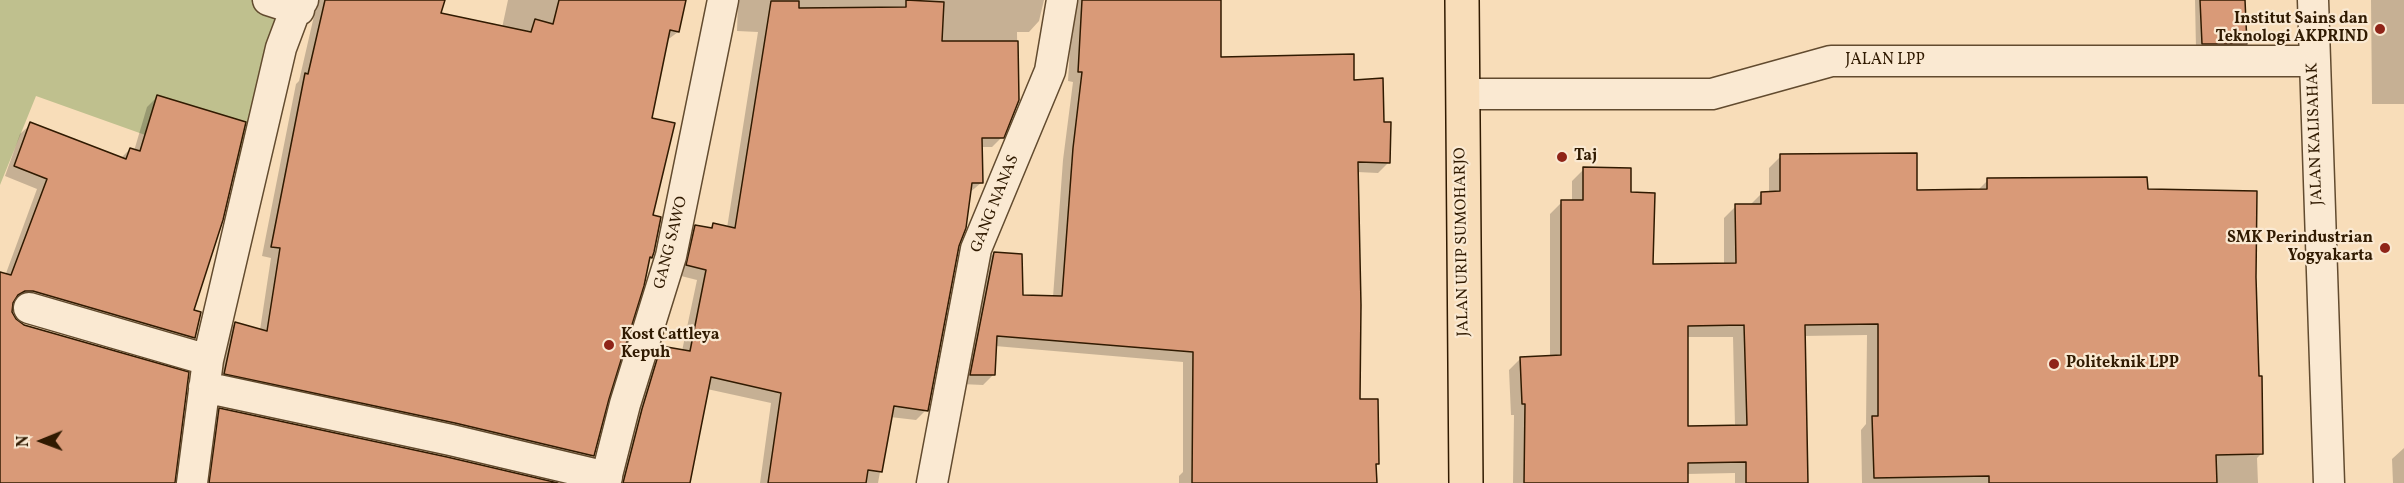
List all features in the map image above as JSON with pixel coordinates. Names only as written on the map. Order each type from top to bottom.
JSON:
[{"type":"main road","name":"JALAN URIP SUMOHARJO","points":[[1462,0],[1466,483]]},
{"type":"street","points":[[192,483],[206,373],[281,48],[293,16],[301,5],[267,0]]},
{"type":"street","name":"GANG SAWO","points":[[606,480],[625,404],[671,256],[723,0]]},
{"type":"street","name":"GANG NANAS","points":[[932,483],[975,249],[1050,71],[1062,0]]},
{"type":"street","name":"JALAN KALISAHAK","points":[[2313,0],[2329,483]]},
{"type":"street","name":"JALAN LPP","points":[[1462,94],[1712,94],[1831,61],[2314,61]]},
{"type":"street","points":[[29,308],[206,373],[606,480]]},
{"type":"green space","points":[[0,0],[266,0],[292,7],[246,171],[36,96],[0,185]]},
{"type":"building","points":[[325,0],[445,0],[441,13],[531,32],[535,19],[553,24],[559,0],[686,0],[679,32],[670,30],[652,118],[675,123],[653,215],[661,217],[654,252],[652,258],[650,257],[644,286],[594,456],[455,423],[224,374],[235,322],[267,331],[280,248],[271,247],[305,73],[308,74]]},
{"type":"building","points":[[906,0],[944,2],[942,41],[1018,41],[1019,100],[1004,138],[982,138],[983,183],[972,183],[966,228],[959,246],[928,411],[894,406],[882,472],[868,470],[866,483],[768,483],[781,393],[711,377],[690,483],[623,483],[661,346],[690,351],[706,270],[686,265],[695,225],[712,228],[713,223],[735,228],[771,1],[799,1],[799,8],[906,7]]},
{"type":"building","points":[[1082,0],[1221,0],[1221,57],[1354,54],[1354,80],[1383,78],[1384,122],[1391,122],[1390,163],[1358,162],[1360,399],[1378,399],[1377,483],[1192,483],[1193,352],[997,336],[995,375],[970,375],[994,252],[1022,254],[1023,295],[1062,296],[1073,148],[1082,72],[1078,72]]},
{"type":"building","points":[[2200,0],[2245,0],[2247,44],[2202,44]]},
{"type":"building","points":[[157,95],[246,122],[223,220],[194,310],[201,312],[195,338],[33,291],[25,291],[18,295],[13,303],[12,312],[16,319],[24,325],[189,372],[175,483],[0,483],[0,272],[11,275],[47,179],[14,166],[30,122],[126,159],[130,148],[140,151]]},
{"type":"building","points":[[1917,153],[1917,190],[1987,189],[1987,178],[2147,177],[2148,189],[2257,191],[2256,277],[2259,376],[2262,376],[2263,454],[2216,455],[2217,483],[1989,483],[1989,476],[1874,478],[1872,416],[1878,416],[1878,324],[1805,325],[1808,483],[1746,483],[1746,462],[1688,463],[1688,483],[1524,483],[1525,404],[1522,404],[1520,357],[1561,355],[1561,200],[1583,200],[1583,167],[1631,168],[1631,192],[1655,193],[1653,264],[1736,263],[1735,204],[1761,204],[1761,192],[1780,191],[1780,154]],"holes":[[[1744,325],[1747,425],[1688,426],[1688,326]]]},
{"type":"building","points":[[219,408],[447,457],[558,483],[209,483]]},
{"type":"place","name":"Institut Sains dan Teknologi AKPRIND","points":[[2380,29]]},
{"type":"place","name":"Taj","points":[[1562,157]]},
{"type":"place","name":"SMK Perindustrian Yogyakarta","points":[[2385,248]]},
{"type":"place","name":"Kost Cattleya Kepuh","points":[[609,345]]},
{"type":"place","name":"Politeknik LPP","points":[[2054,364]]}]
